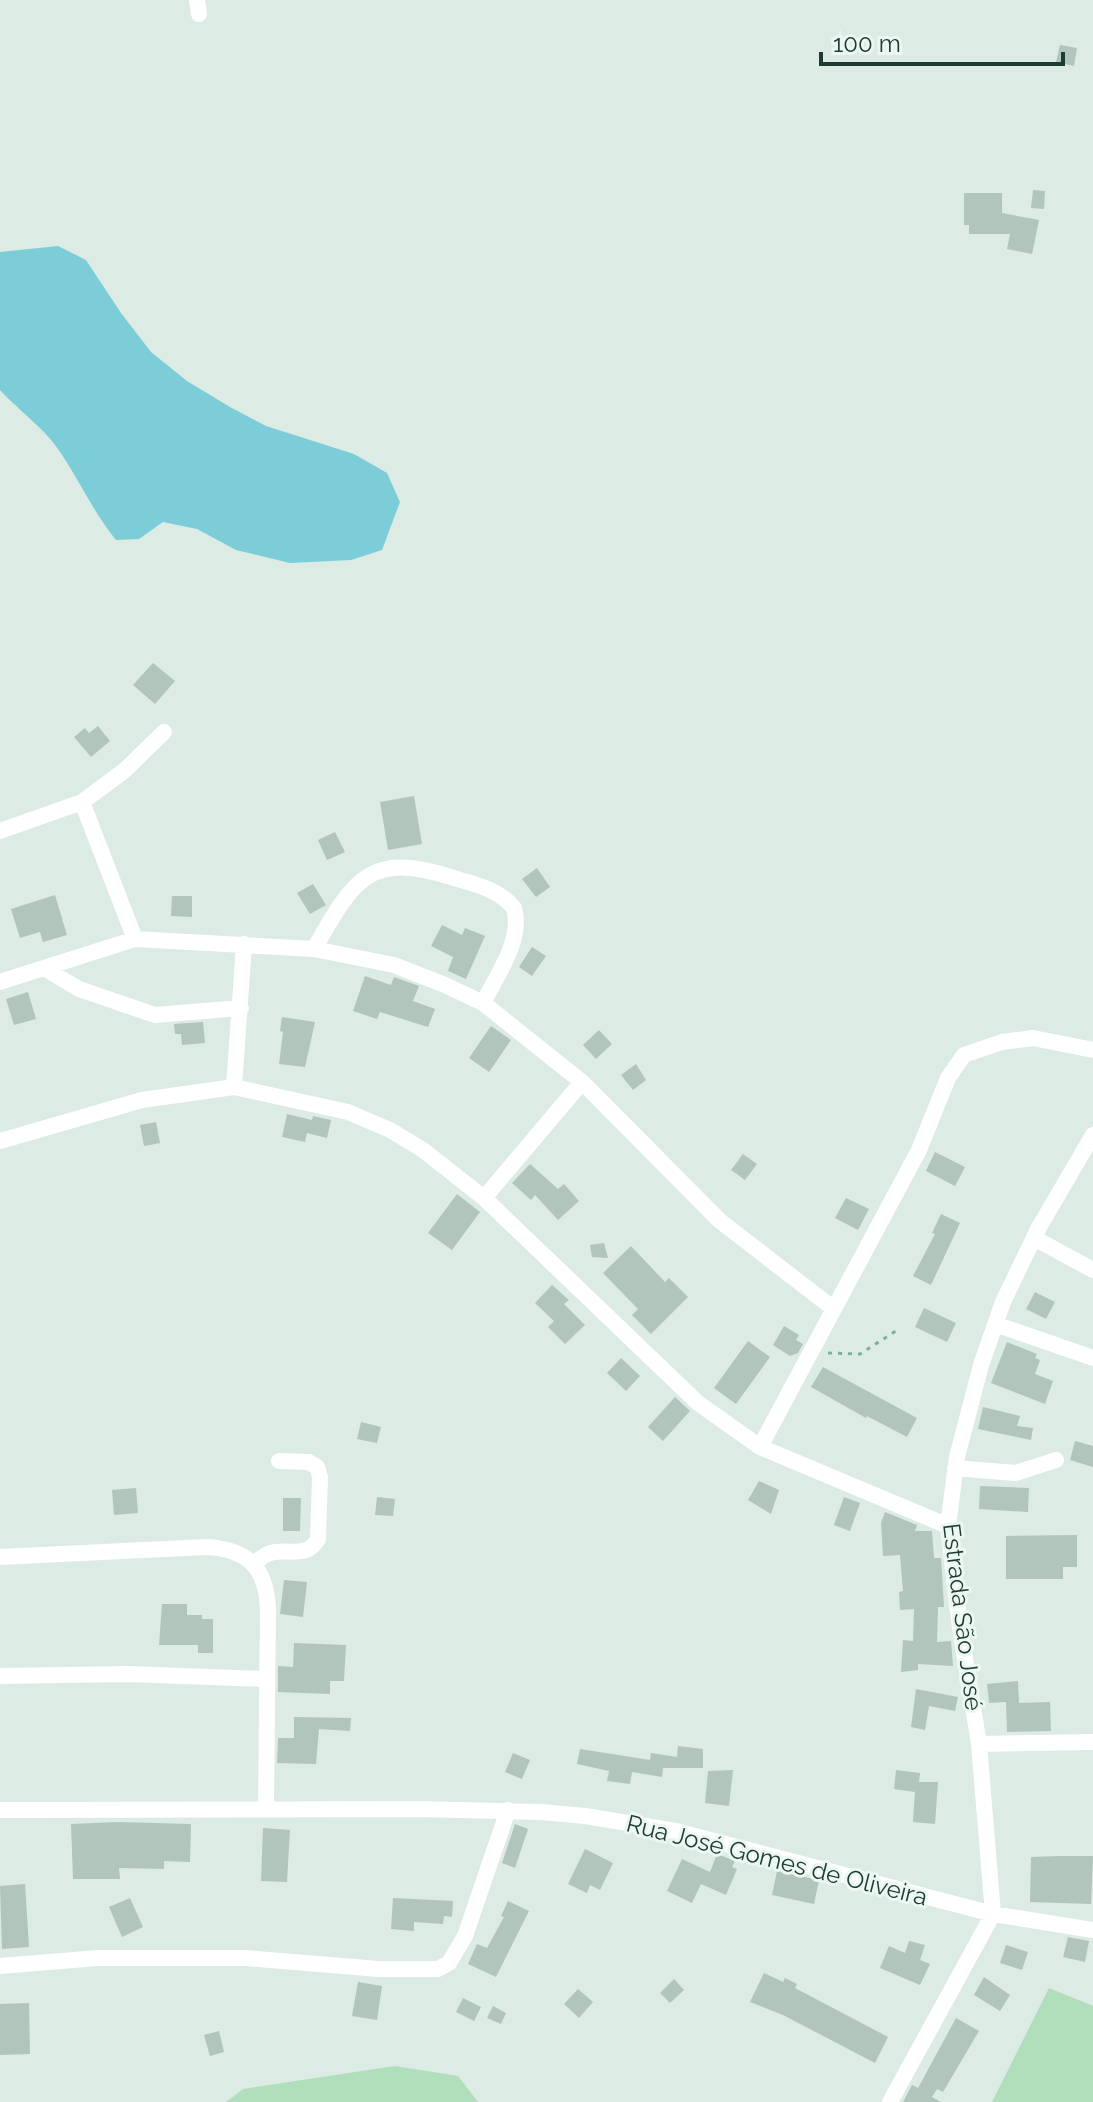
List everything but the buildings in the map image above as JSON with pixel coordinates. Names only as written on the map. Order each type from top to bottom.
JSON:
[{"type":"street","points":[[0,831],[82,802],[124,771],[164,732]]},
{"type":"street","points":[[82,802],[135,939]]},
{"type":"street","points":[[314,949],[353,886],[379,870],[411,866],[490,889],[514,908],[517,923],[507,955],[483,1003]]},
{"type":"street","points":[[0,982],[135,939],[314,949],[394,965],[483,1003],[582,1082],[720,1221],[834,1309]]},
{"type":"street","points":[[234,1087],[244,944]]},
{"type":"street","points":[[44,968],[79,989],[155,1015],[241,1008]]},
{"type":"street","points":[[760,1447],[919,1150],[948,1078],[964,1055],[1002,1042],[1033,1038],[1093,1050]]},
{"type":"street","points":[[484,1198],[582,1082]]},
{"type":"street","points":[[0,1141],[142,1100],[234,1087],[348,1112],[390,1130],[423,1150],[484,1198],[698,1403],[760,1447],[948,1526]]},
{"type":"street","name":"Estrada São José","points":[[993,1914],[979,1744],[960,1628],[948,1526],[955,1468],[981,1365],[995,1324],[1034,1238],[1093,1135]]},
{"type":"street","points":[[1034,1238],[1093,1270]]},
{"type":"street","points":[[995,1324],[1093,1358]]},
{"type":"street","points":[[955,1468],[1016,1473],[1056,1460]]},
{"type":"street","points":[[253,1564],[269,1553],[313,1548],[318,1539],[320,1477],[317,1467],[309,1462],[279,1461]]},
{"type":"street","points":[[0,1557],[206,1547],[235,1551],[253,1564],[260,1572],[267,1591],[266,1808]]},
{"type":"street","points":[[0,1676],[115,1674],[266,1679]]},
{"type":"street","points":[[979,1744],[1093,1742]]},
{"type":"street","name":"Rua José Gomes de Oliveira","points":[[0,1810],[508,1810],[585,1816],[676,1831],[993,1914],[1093,1930]]},
{"type":"street","points":[[0,1966],[98,1958],[245,1958],[379,1969],[438,1969],[449,1963],[465,1936],[508,1810]]},
{"type":"street","points":[[890,2102],[993,1914]]},
{"type":"path","points":[[813,1349],[831,1354],[860,1354],[899,1329]]},
{"type":"green space","points":[[1049,1988],[1093,2006],[1093,2102],[992,2102]]},
{"type":"green space","points":[[395,2066],[458,2076],[478,2102],[226,2102],[243,2089]]},
{"type":"water","points":[[58,246],[86,260],[151,352],[187,381],[266,426],[354,454],[387,473],[400,502],[382,550],[351,560],[290,563],[236,550],[197,529],[163,522],[139,539],[116,540],[52,441],[0,390],[0,252]]}]
